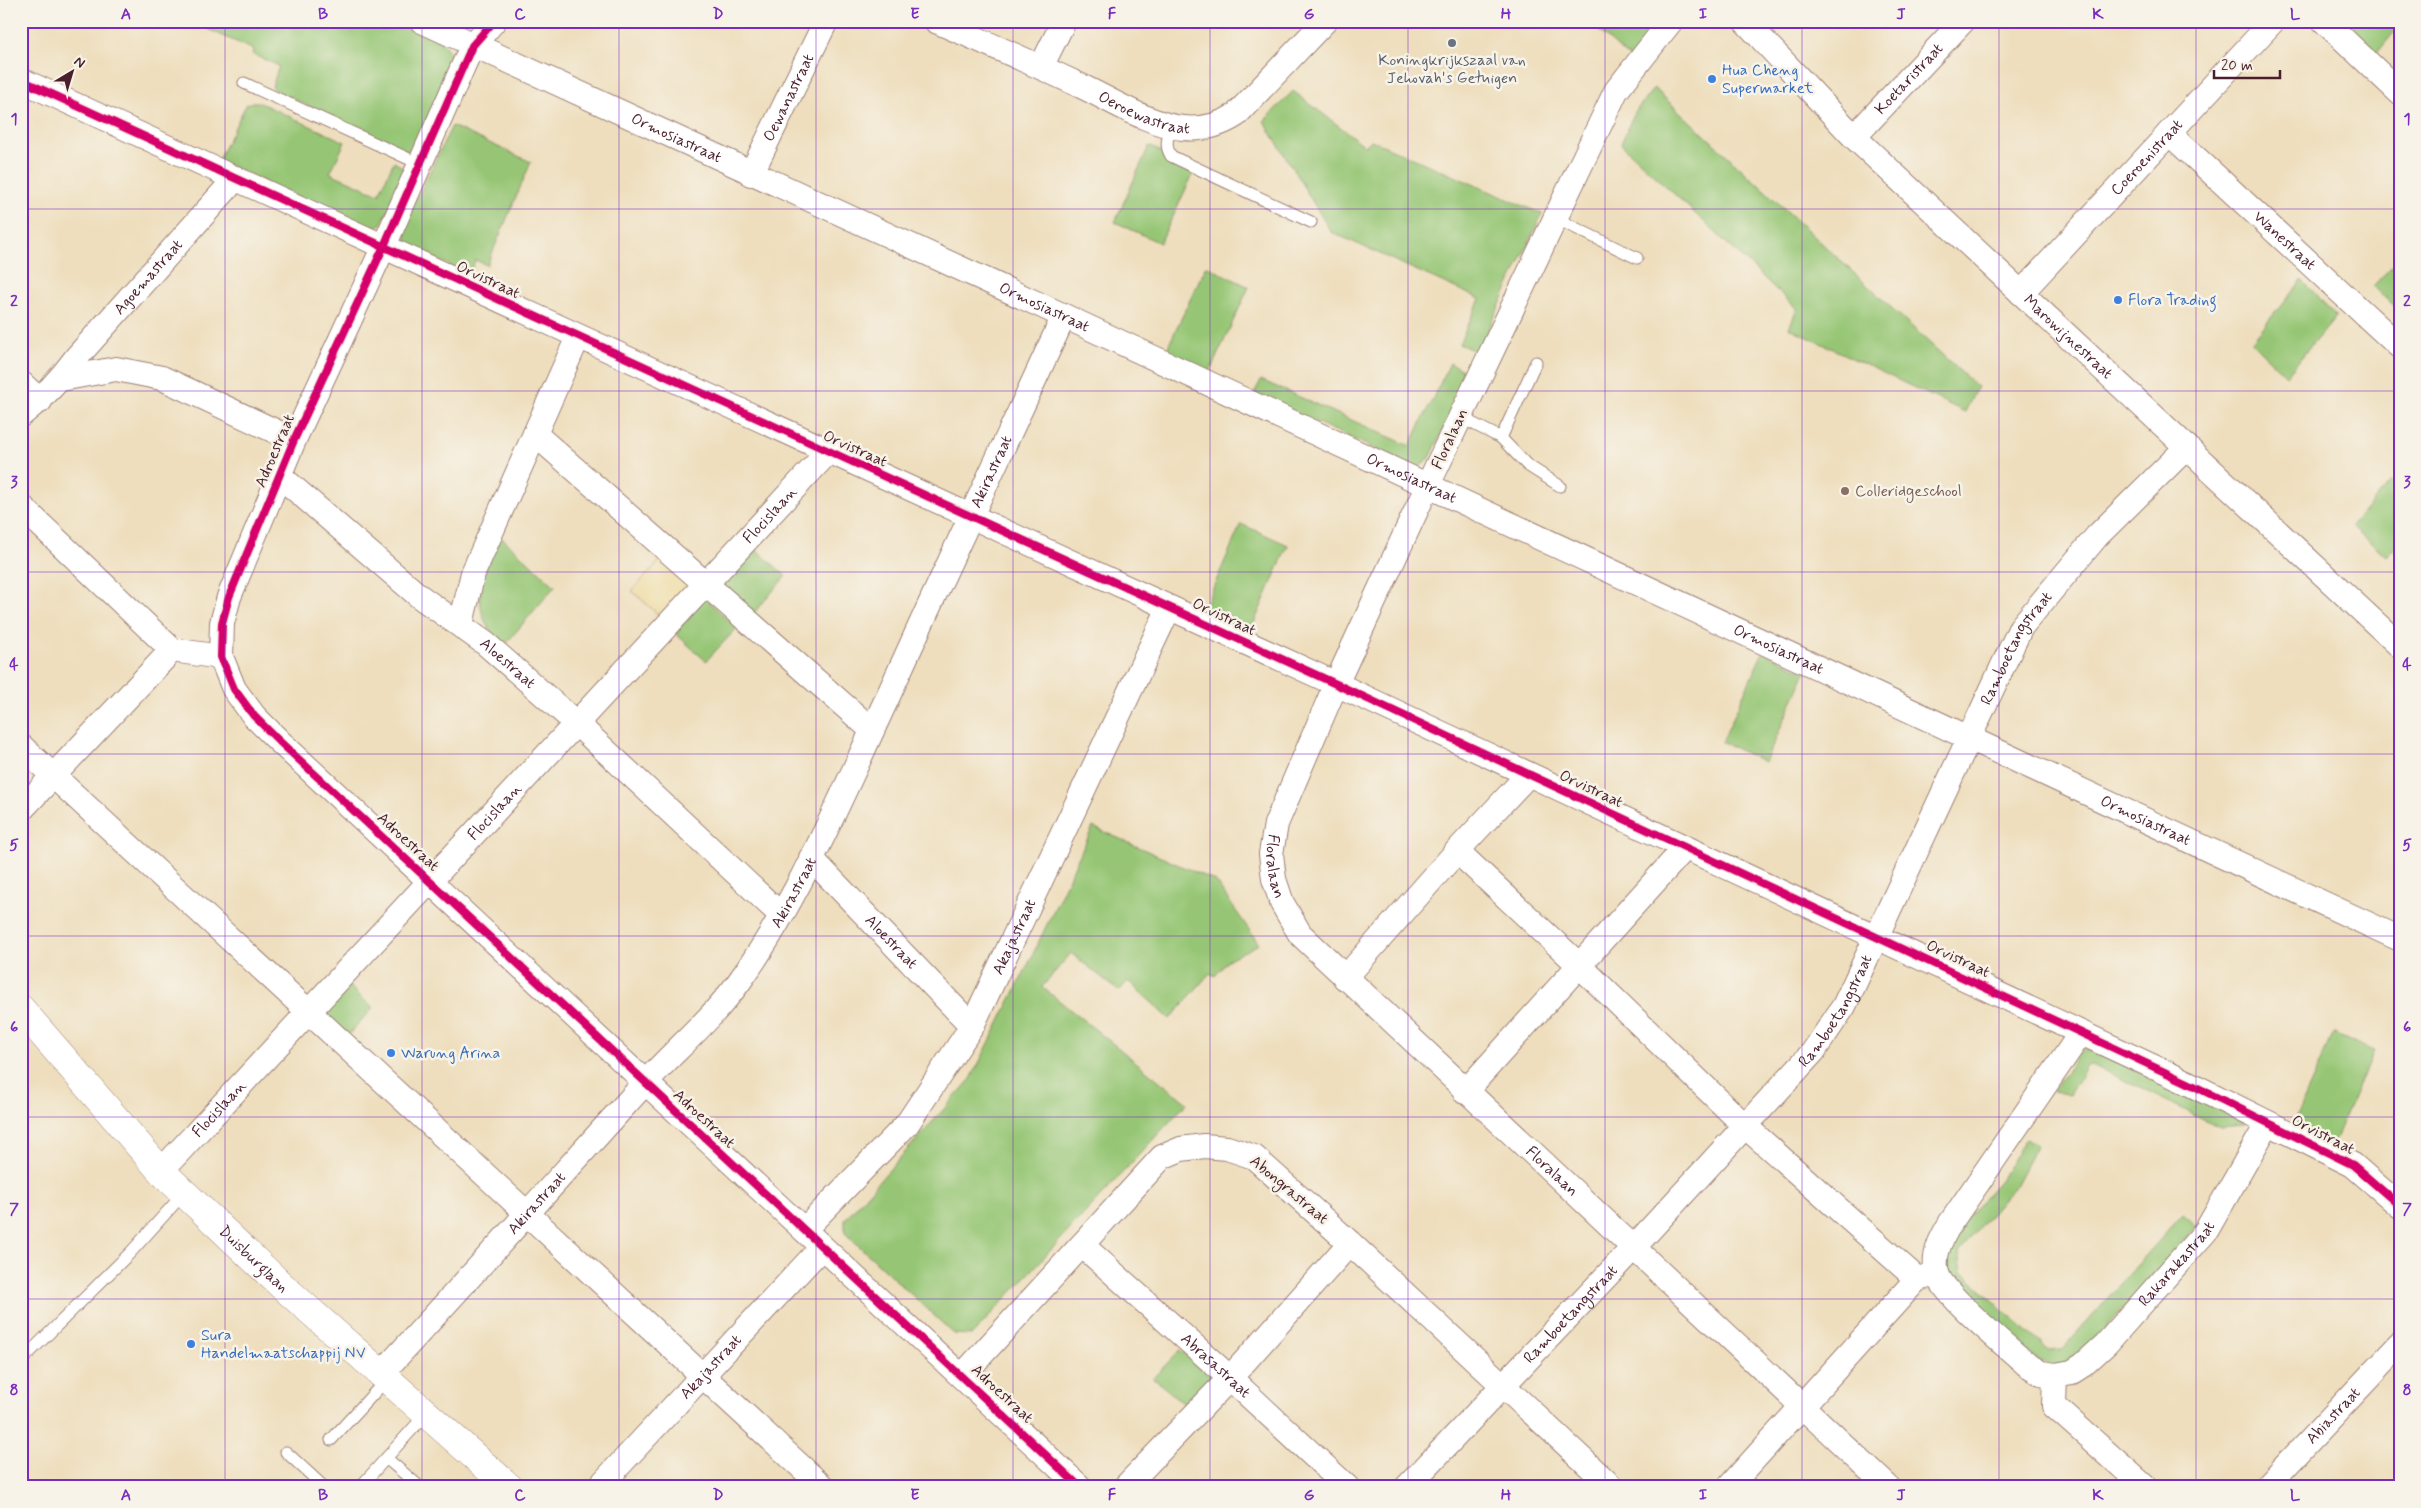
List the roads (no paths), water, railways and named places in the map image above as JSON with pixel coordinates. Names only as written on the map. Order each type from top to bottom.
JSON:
[{"type":"street","name":"Ormosiastraat","points":[[422,21],[472,46],[1064,316],[1427,487],[2400,939]]},
{"type":"street","name":"Adroestraat","points":[[494,21],[472,46],[384,246],[294,440],[229,597],[222,623],[222,658],[234,689],[254,716],[1080,1487]]},
{"type":"street","name":"Oewanastraat","points":[[751,174],[826,21]]},
{"type":"street","name":"Oeroewastraat","points":[[936,21],[1041,67],[1159,123],[1171,126],[1207,128],[1223,123],[1236,115],[1324,21]]},
{"type":"street","points":[[1041,67],[1064,21]]},
{"type":"street","name":"Floralaan","points":[[1671,21],[1616,91],[1427,487],[1336,684],[1276,824],[1271,854],[1274,879],[1282,903],[1300,934],[1465,1092],[1634,1247],[1888,1487]]},
{"type":"street","name":"Marowijnestraat","points":[[1745,21],[1854,136],[2400,646]]},
{"type":"street","name":"Koetaristraat","points":[[1854,136],[1963,21]]},
{"type":"street","name":"Coeroenistraat","points":[[2021,293],[2273,21]]},
{"type":"street","points":[[2324,21],[2400,93]]},
{"type":"street","name":"Orvistraat","points":[[21,80],[1336,684],[2081,1032],[2353,1165],[2400,1206]]},
{"type":"street","name":"Wanestraat","points":[[2169,133],[2400,347]]},
{"type":"street","name":"Agoemastraat","points":[[21,415],[40,401],[61,379],[76,358],[236,178]]},
{"type":"street","name":"Akirastraat","points":[[384,1376],[646,1083],[706,1021],[738,983],[781,915],[811,858],[1064,316]]},
{"type":"street","points":[[460,624],[473,573],[578,337]]},
{"type":"street","points":[[61,379],[116,369],[162,378],[294,440]]},
{"type":"street","points":[[21,383],[40,401]]},
{"type":"street","points":[[535,434],[872,730]]},
{"type":"street","name":"Ramboetangstraat","points":[[1407,1487],[1503,1383],[1634,1247],[1813,1052],[1844,1006],[2021,627],[2097,536],[2187,446]]},
{"type":"street","name":"Flocislaan","points":[[161,1171],[828,452]]},
{"type":"street","name":"Aloestraat","points":[[280,476],[419,596],[486,644],[576,723],[781,915]]},
{"type":"street","points":[[21,506],[172,650],[222,658]]},
{"type":"street","name":"Akajastraat","points":[[804,1230],[907,1124],[972,1026],[1169,608]]},
{"type":"street","points":[[21,810],[172,650]]},
{"type":"street","points":[[21,746],[823,1487]]},
{"type":"street","points":[[1346,978],[1457,851],[1528,775]]},
{"type":"street","points":[[1465,1092],[1685,848]]},
{"type":"street","points":[[1457,851],[1580,965],[1745,1126],[1927,1277],[1948,1291],[2026,1364],[2041,1373],[2055,1375],[2054,1406],[2145,1487]]},
{"type":"street","name":"Aloestraat","points":[[811,858],[972,1026]]},
{"type":"street","name":"Duisburglaan","points":[[21,1008],[161,1171],[281,1285],[509,1487]]},
{"type":"street","points":[[1729,1487],[1803,1406],[1927,1277],[1936,1260],[1940,1241],[1951,1222],[2081,1032]]},
{"type":"street","name":"Rakarakastraat","points":[[2055,1375],[2072,1372],[2083,1365],[2106,1344],[2206,1231],[2268,1123]]},
{"type":"street","name":"Abongrastraat","points":[[962,1376],[1162,1157],[1181,1149],[1204,1146],[1227,1148],[1254,1157],[1503,1383],[1612,1487]]},
{"type":"street","points":[[1125,1487],[1230,1378],[1350,1243]]},
{"type":"street","name":"Abrasastraat","points":[[1082,1245],[1230,1378],[1347,1487]]},
{"type":"street","name":"Akajastraat","points":[[599,1487],[822,1247]]},
{"type":"street","name":"Abiastraat","points":[[2266,1487],[2400,1344]]},
{"type":"lane","points":[[244,83],[420,164]]},
{"type":"lane","points":[[1171,126],[1166,141],[1167,149],[1171,156],[1310,222]]},
{"type":"lane","points":[[1555,218],[1637,258]]},
{"type":"lane","points":[[1501,438],[1536,362]]},
{"type":"lane","points":[[1460,417],[1501,438],[1527,465],[1560,486]]},
{"type":"lane","points":[[21,1361],[131,1252],[184,1193]]},
{"type":"lane","points":[[331,1440],[384,1376]]},
{"type":"lane","points":[[362,1486],[426,1414]]},
{"type":"lane","points":[[286,1452],[324,1487]]},
{"type":"lane","points":[[386,1458],[420,1487]]},
{"type":"place","name":"Koningkrijkszaal van Jehovah's Getuigen","points":[[1452,43]]},
{"type":"place","name":"Hua Cheng Supermarket","points":[[1712,79]]},
{"type":"place","name":"Flora Trading","points":[[2118,300]]},
{"type":"place","name":"Colleridgeschool","points":[[1845,491]]},
{"type":"place","name":"Warung Arina","points":[[391,1053]]},
{"type":"place","name":"Sura Handelmaatschappij NV","points":[[191,1344]]}]
